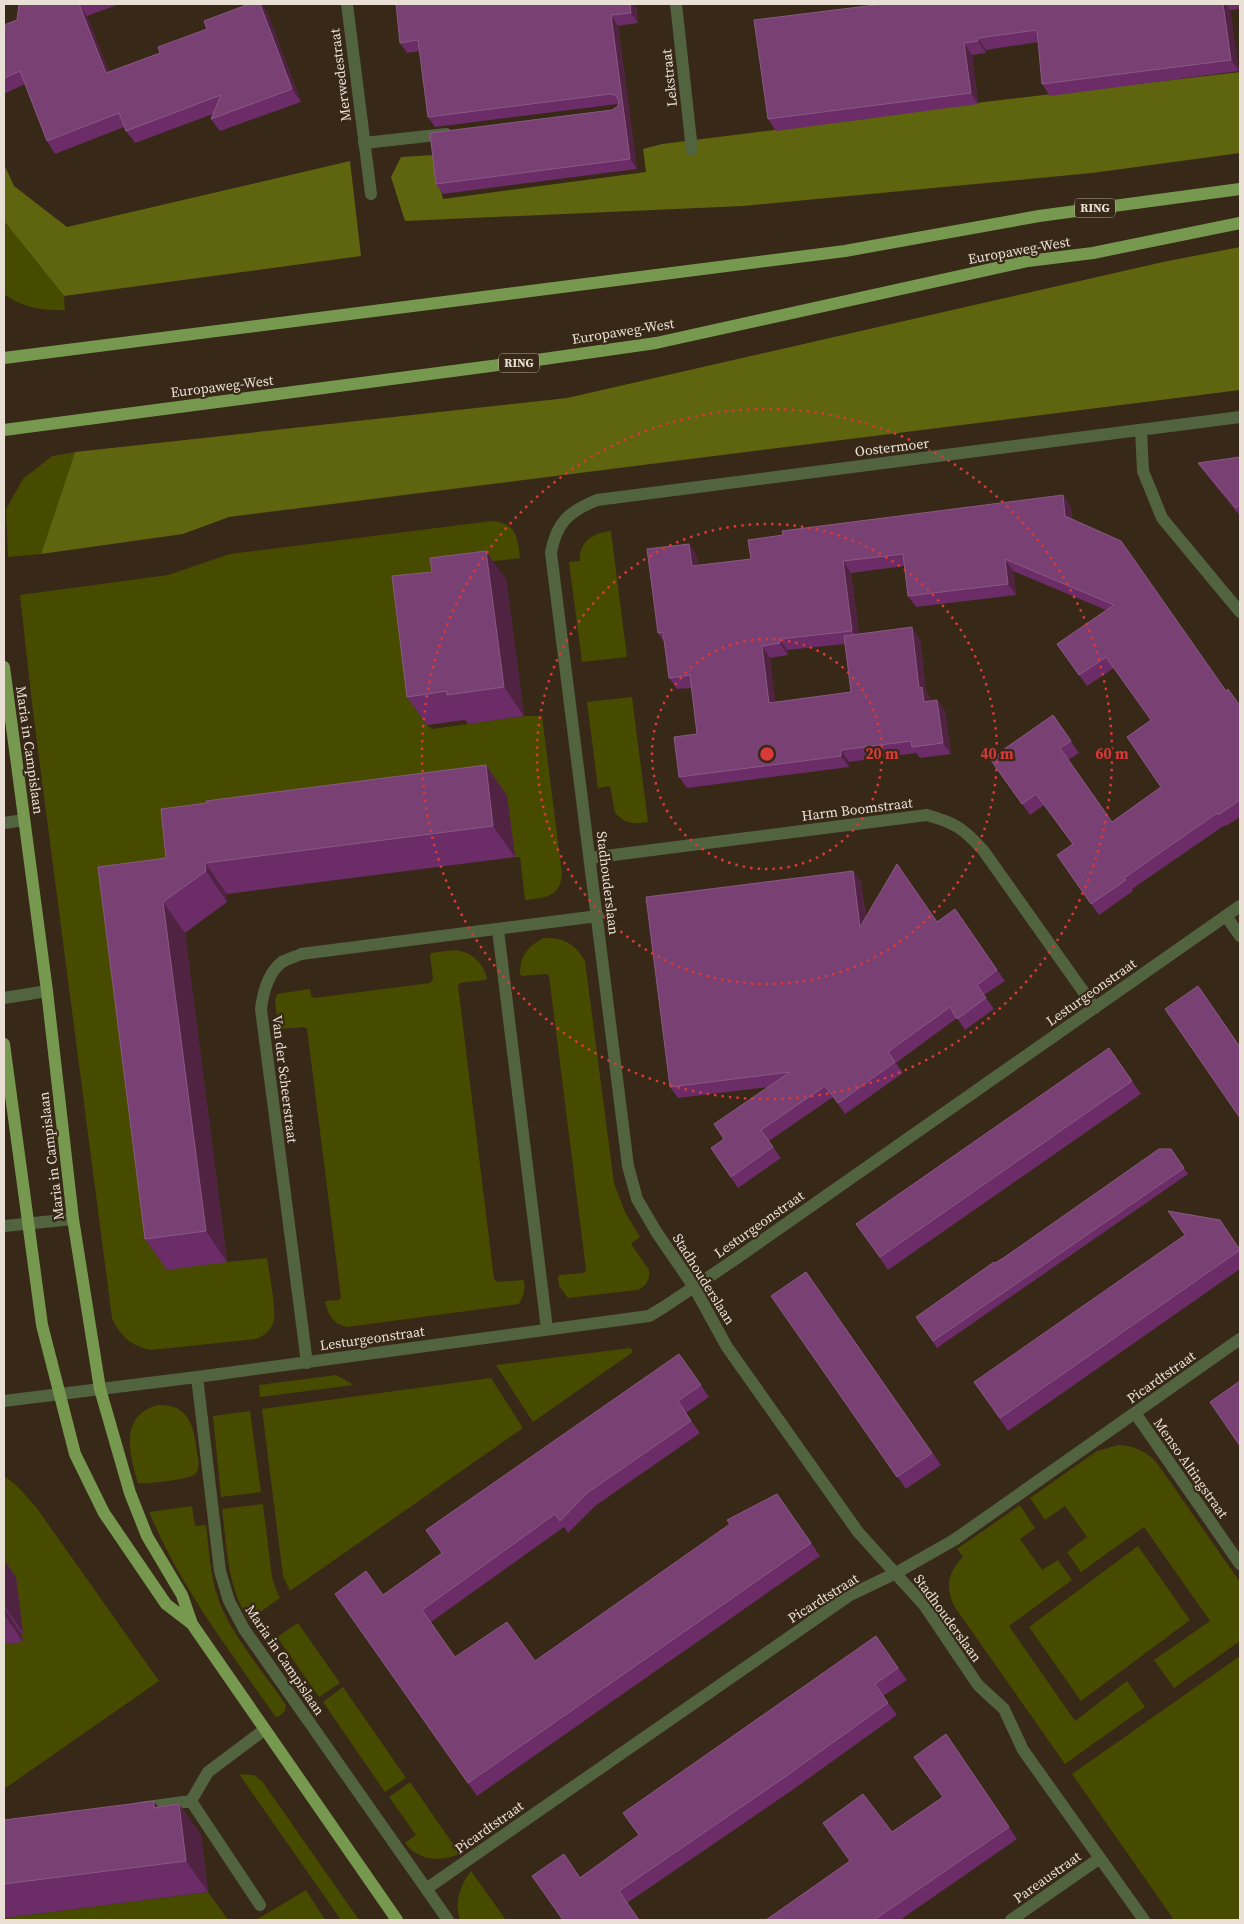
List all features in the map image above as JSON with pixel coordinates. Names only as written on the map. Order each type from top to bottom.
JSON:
[{"type":"main road","name":"Europaweg-West","points":[[4,358],[844,251],[1039,216],[1240,189]]},
{"type":"main road","name":"Europaweg-West","points":[[4,430],[656,343],[1028,261],[1093,253],[1240,223]]},
{"type":"main road","name":"Maria in Campislaan","points":[[4,667],[47,991],[73,1219],[100,1389],[130,1493],[147,1536],[182,1595],[192,1624],[397,1920]]},
{"type":"main road","name":"Maria in Campislaan","points":[[4,1044],[42,1325],[75,1454],[104,1513],[166,1604],[192,1624]]},
{"type":"street","name":"Merwedestraat","points":[[347,4],[371,194]]},
{"type":"street","name":"Lekstraat","points":[[676,4],[692,150]]},
{"type":"street","points":[[364,143],[462,132]]},
{"type":"street","name":"Oostermoer","points":[[558,528],[576,509],[598,500],[1240,417]]},
{"type":"street","points":[[1141,430],[1143,471],[1162,518],[1240,612]]},
{"type":"street","name":"Stadhouderslaan","points":[[558,528],[550,553],[551,567],[598,916],[628,1166],[637,1200],[694,1287],[727,1346],[788,1434],[863,1538],[924,1605],[978,1685],[1004,1708],[1023,1750],[1144,1920]]},
{"type":"street","name":"Harm Boomstraat","points":[[590,858],[927,815],[949,821],[966,831],[983,850],[1095,1008]]},
{"type":"street","points":[[4,823],[24,820]]},
{"type":"street","name":"Lesturgeonstraat","points":[[4,1401],[197,1378],[649,1316],[694,1287],[1240,906]]},
{"type":"street","name":"Van der Scheerstraat","points":[[307,1362],[261,1009],[264,990],[270,977],[282,962],[301,954],[598,916]]},
{"type":"street","points":[[1226,916],[1240,936]]},
{"type":"street","points":[[498,930],[547,1329]]},
{"type":"street","points":[[4,998],[47,991]]},
{"type":"street","points":[[4,1226],[73,1219]]},
{"type":"street","name":"Picardtstraat","points":[[426,1889],[850,1595],[896,1573],[954,1540],[1240,1339]]},
{"type":"street","name":"Maria in Campislaan","points":[[197,1378],[220,1571],[229,1601],[244,1629],[448,1920]]},
{"type":"street","name":"Menso Altingstraat","points":[[1135,1413],[1240,1564]]},
{"type":"street","points":[[191,1801],[208,1772],[264,1730]]},
{"type":"street","points":[[125,1810],[191,1801]]},
{"type":"street","points":[[191,1801],[260,1904]]},
{"type":"street","name":"Pareaustraat","points":[[1011,1920],[1100,1858]]},
{"type":"shaded area","points":[[1240,72],[1240,153],[1092,173],[743,206],[405,221],[391,177],[401,157],[433,155],[443,199],[646,172],[643,149],[662,144],[984,102]]},
{"type":"shaded area","points":[[350,161],[361,256],[64,296],[4,221],[4,164],[14,186],[67,227]]},
{"type":"shaded area","points":[[4,221],[64,296],[65,310],[49,310],[25,305],[4,294]]},
{"type":"shaded area","points":[[1240,247],[1240,390],[229,517],[183,534],[41,554],[75,452],[567,398],[1163,262]]},
{"type":"shaded area","points":[[75,452],[41,554],[8,557],[6,509],[23,479],[52,456]]},
{"type":"shaded area","points":[[492,521],[500,522],[511,528],[517,538],[520,558],[454,566],[427,725],[432,729],[524,716],[542,716],[562,873],[559,887],[551,895],[525,900],[520,857],[515,857],[507,796],[170,836],[227,1262],[267,1258],[274,1320],[267,1332],[256,1339],[151,1350],[138,1346],[123,1335],[112,1318],[33,712],[20,595],[168,575],[230,554]]},
{"type":"shaded area","points":[[611,531],[627,657],[582,662],[569,562],[580,561],[582,548],[588,539]]},
{"type":"shaded area","points":[[632,697],[648,822],[637,823],[626,821],[615,813],[610,786],[598,788],[587,702]]},
{"type":"shaded area","points":[[544,938],[563,940],[573,946],[585,961],[614,1183],[625,1212],[640,1237],[631,1244],[649,1270],[647,1283],[637,1290],[568,1298],[559,1286],[559,1275],[584,1273],[586,1270],[549,976],[546,974],[522,976],[520,974],[523,956],[529,948]]},
{"type":"shaded area","points":[[454,950],[475,958],[487,978],[458,985],[494,1279],[497,1282],[523,1280],[525,1289],[519,1304],[347,1327],[342,1326],[332,1318],[325,1301],[339,1300],[341,1297],[307,1029],[304,1027],[281,1029],[278,1027],[275,1001],[277,994],[310,989],[311,996],[314,998],[430,983],[433,979],[431,953]]},
{"type":"shaded area","points":[[630,1348],[633,1352],[533,1422],[496,1365]]},
{"type":"shaded area","points":[[336,1375],[354,1385],[260,1397],[259,1385]]},
{"type":"shaded area","points":[[491,1378],[523,1428],[290,1591],[283,1576],[262,1409]]},
{"type":"shaded area","points":[[158,1405],[177,1408],[188,1418],[192,1425],[199,1466],[195,1474],[185,1478],[138,1483],[130,1448],[132,1426],[137,1417],[146,1410]]},
{"type":"shaded area","points":[[250,1411],[261,1492],[221,1497],[213,1416]]},
{"type":"shaded area","points":[[1118,1445],[1140,1450],[1157,1463],[1240,1582],[1240,1641],[1174,1688],[1154,1660],[1210,1621],[1144,1527],[1081,1572],[1067,1552],[1087,1537],[1065,1506],[1045,1520],[1030,1498],[1097,1451]]},
{"type":"shaded area","points":[[4,1476],[16,1485],[36,1507],[159,1681],[4,1789]]},
{"type":"shaded area","points":[[263,1504],[272,1577],[280,1598],[249,1620],[236,1594],[232,1580],[222,1509]]},
{"type":"shaded area","points":[[1020,1505],[1035,1528],[1020,1539],[1042,1570],[1058,1560],[1072,1580],[1009,1626],[1075,1721],[1127,1681],[1145,1707],[1065,1764],[954,1606],[951,1599],[949,1580],[954,1568],[963,1557],[957,1549]]},
{"type":"shaded area","points":[[192,1506],[195,1526],[206,1525],[213,1580],[223,1611],[248,1653],[286,1705],[285,1711],[278,1717],[275,1716],[240,1667],[190,1592],[161,1539],[149,1512]]},
{"type":"shaded area","points":[[1138,1546],[1190,1620],[1081,1701],[1029,1627]]},
{"type":"shaded area","points":[[298,1623],[340,1683],[319,1697],[277,1637]]},
{"type":"shaded area","points":[[1240,1656],[1240,1920],[1174,1920],[1072,1774]]},
{"type":"shaded area","points":[[343,1687],[406,1778],[385,1792],[323,1702]]},
{"type":"shaded area","points":[[239,1774],[254,1775],[262,1781],[359,1920],[341,1920]]},
{"type":"shaded area","points":[[410,1782],[460,1854],[445,1858],[430,1858],[417,1853],[405,1843],[416,1835],[389,1797]]},
{"type":"shaded area","points":[[471,1871],[506,1920],[460,1920],[458,1914],[459,1894]]},
{"type":"shaded area","points":[[306,1890],[325,1920],[256,1920]]},
{"type":"shaded area","points":[[208,1892],[228,1920],[4,1920],[4,1918]]},
{"type":"building","points":[[19,4],[79,4],[106,73],[160,53],[158,47],[207,29],[204,21],[249,4],[260,4],[292,89],[211,119],[221,95],[126,131],[119,113],[47,141],[20,71],[4,78],[4,25],[17,20]]},
{"type":"building","points":[[396,4],[630,4],[631,13],[611,15],[630,159],[436,184],[430,133],[612,110],[618,106],[619,100],[615,95],[610,94],[428,117],[418,40],[400,43]]},
{"type":"building","points":[[883,4],[1223,4],[1231,60],[1042,84],[1037,30],[978,38],[978,41],[964,43],[971,93],[768,119],[754,20]]},
{"type":"building","points":[[1240,457],[1240,504],[1236,508],[1198,463]]},
{"type":"building","points":[[1063,495],[1065,516],[1121,541],[1226,691],[1228,689],[1240,706],[1240,800],[1218,815],[1217,813],[1124,878],[1126,880],[1091,904],[1057,855],[1073,844],[1036,794],[1022,804],[990,759],[1053,715],[1071,741],[1060,748],[1112,822],[1161,787],[1127,737],[1151,720],[1106,657],[1079,675],[1057,644],[1114,605],[1005,559],[1008,584],[908,596],[903,554],[843,561],[852,631],[779,639],[780,643],[762,646],[769,703],[851,692],[844,636],[912,627],[919,688],[922,687],[924,702],[937,700],[943,743],[912,747],[911,741],[841,750],[841,756],[679,777],[674,737],[697,734],[690,675],[669,678],[663,632],[658,633],[647,549],[689,544],[692,566],[751,559],[748,540],[783,535],[782,531]]},
{"type":"building","points":[[486,551],[504,687],[447,695],[447,691],[407,697],[392,576],[432,572],[430,558]]},
{"type":"building","points":[[486,765],[493,826],[205,863],[206,871],[163,902],[206,1231],[145,1239],[98,867],[166,858],[161,809],[207,803],[206,801]]},
{"type":"building","points":[[897,864],[937,922],[955,909],[997,970],[977,985],[986,998],[957,1019],[950,1007],[888,1052],[895,1062],[838,1103],[825,1086],[761,1130],[773,1147],[731,1177],[711,1148],[724,1139],[714,1124],[790,1072],[670,1087],[646,897],[853,871],[860,927]]},
{"type":"building","points":[[1198,986],[1240,1047],[1240,1118],[1165,1009]]},
{"type":"building","points":[[1109,1048],[1132,1081],[880,1257],[856,1224]]},
{"type":"building","points":[[1159,1149],[1171,1149],[1184,1168],[933,1341],[916,1317]]},
{"type":"building","points":[[1168,1211],[1220,1220],[1240,1250],[1000,1418],[974,1382],[1185,1235]]},
{"type":"building","points":[[806,1272],[932,1453],[897,1477],[771,1296]]},
{"type":"building","points":[[679,1354],[701,1385],[678,1401],[691,1421],[587,1493],[560,1521],[555,1514],[422,1610],[455,1657],[507,1622],[535,1661],[730,1524],[727,1520],[777,1494],[811,1543],[468,1783],[335,1594],[366,1571],[383,1595],[442,1553],[426,1530]]},
{"type":"building","points":[[1240,1381],[1240,1446],[1210,1402]]},
{"type":"building","points":[[876,1636],[898,1668],[875,1684],[888,1703],[782,1779],[619,1891],[639,1920],[563,1920],[532,1876],[564,1854],[580,1878],[639,1835],[623,1813]]},
{"type":"building","points":[[946,1734],[1009,1827],[874,1920],[766,1920],[850,1861],[823,1823],[863,1794],[892,1832],[943,1797],[914,1757]]},
{"type":"building","points":[[154,1801],[154,1808],[179,1804],[186,1861],[4,1884],[4,1820]]}]
